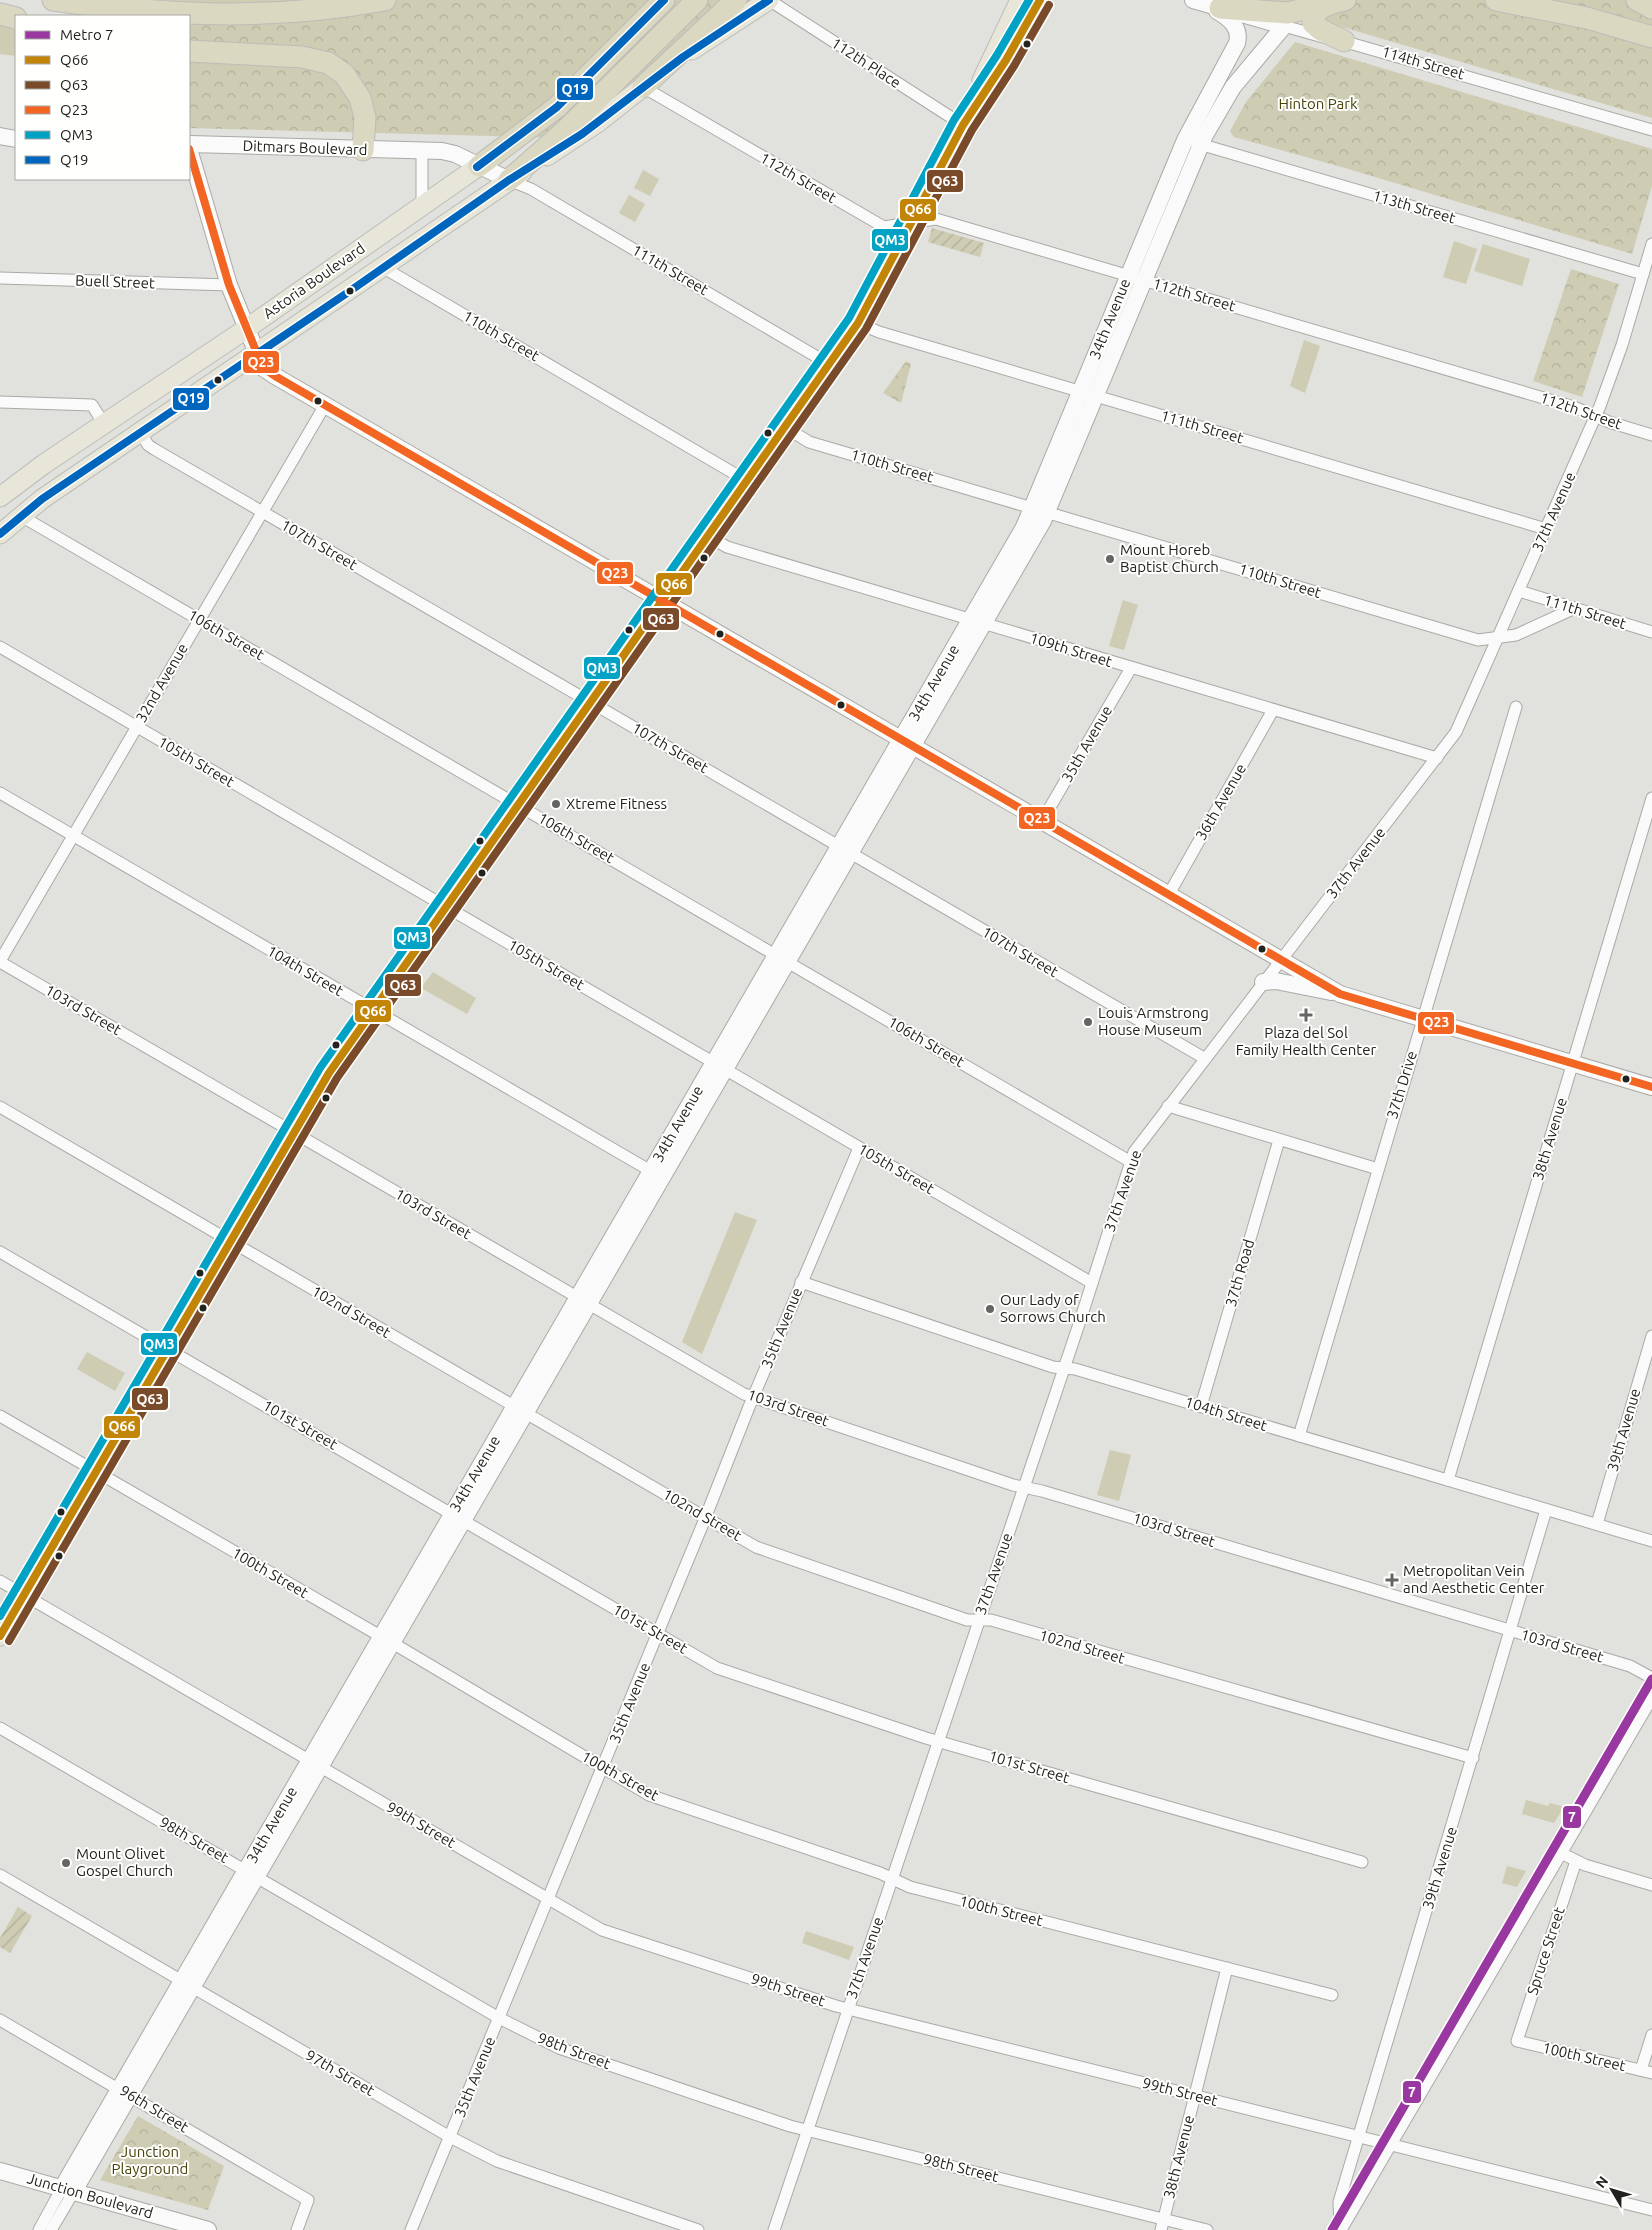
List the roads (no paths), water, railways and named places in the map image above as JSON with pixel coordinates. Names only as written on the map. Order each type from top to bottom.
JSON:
[{"type":"highway","points":[[53,0],[133,10],[213,16],[273,13],[385,0]]},
{"type":"highway","points":[[479,166],[556,107],[664,0]]},
{"type":"highway","points":[[509,180],[564,131],[697,0]]},
{"type":"highway","points":[[643,86],[736,0]]},
{"type":"highway","points":[[1496,0],[1587,18],[1652,37]]},
{"type":"highway","points":[[1636,0],[1652,8]]},
{"type":"highway","points":[[1205,3],[1282,12],[1338,2]]},
{"type":"highway","points":[[1338,2],[1317,12],[1313,17],[1313,23],[1321,30],[1344,41]]},
{"type":"highway","points":[[1284,26],[1306,9]]},
{"type":"highway","points":[[0,14],[15,18]]},
{"type":"highway","points":[[190,51],[311,58],[328,63],[344,74],[360,98],[365,117],[363,150]]},
{"type":"main road","name":"Astoria Boulevard","points":[[0,534],[21,516],[384,268],[509,180],[582,134],[701,44],[768,0]]},
{"type":"main road","points":[[0,1636],[329,1073],[858,323],[963,125],[1020,0]]},
{"type":"main road","points":[[963,125],[1006,60],[1040,0]]},
{"type":"main road","name":"Astoria Boulevard","points":[[0,497],[33,471],[246,329],[479,166]]},
{"type":"street","name":"112th Place","points":[[768,0],[963,125]]},
{"type":"street","name":"114th Street","points":[[1205,3],[1652,130]]},
{"type":"street","name":"34th Avenue","points":[[1040,510],[1080,391],[1185,140],[1238,38],[1236,28],[1229,19],[1205,3]]},
{"type":"street","name":"34th Avenue","points":[[39,2230],[68,2190],[977,622],[1040,510],[1096,396],[1212,122],[1233,87],[1284,26]]},
{"type":"street","name":"112th Street","points":[[643,86],[884,228],[936,219],[1564,404],[1596,417],[1652,435]]},
{"type":"street","points":[[0,136],[15,139]]},
{"type":"street","name":"113th Street","points":[[1185,140],[1643,274]]},
{"type":"street","name":"Ditmars Boulevard","points":[[190,144],[448,152],[509,180]]},
{"type":"street","points":[[422,150],[422,206]]},
{"type":"street","points":[[190,152],[229,285],[263,368],[1340,994]]},
{"type":"street","name":"111th Street","points":[[509,180],[531,189],[830,364]]},
{"type":"street","name":"37th Avenue","points":[[774,2230],[1064,1368],[1134,1152],[1204,1058],[1437,758],[1465,716],[1596,417],[1622,346],[1652,244]]},
{"type":"street","name":"110th Street","points":[[384,268],[747,481]]},
{"type":"street","name":"Buell Street","points":[[0,278],[229,285]]},
{"type":"street","name":"111th Street","points":[[858,323],[878,332],[1546,529]]},
{"type":"street","points":[[0,402],[92,405],[104,424]]},
{"type":"street","name":"32nd Avenue","points":[[0,962],[325,405]]},
{"type":"street","name":"110th Street","points":[[785,427],[809,442],[1478,640],[1516,635],[1575,608]]},
{"type":"street","name":"107th Street","points":[[141,433],[148,446],[1204,1058]]},
{"type":"street","name":"106th Street","points":[[21,516],[1131,1162]]},
{"type":"street","name":"109th Street","points":[[708,536],[727,548],[1437,758]]},
{"type":"street","name":"111th Street","points":[[1519,591],[1652,632]]},
{"type":"street","name":"105th Street","points":[[0,647],[136,728],[1092,1283]]},
{"type":"street","name":"35th Avenue","points":[[1042,821],[1131,668]]},
{"type":"street","name":"37th Drive","points":[[1299,1436],[1516,707]]},
{"type":"street","name":"36th Avenue","points":[[1168,894],[1273,710]]},
{"type":"street","name":"104th Street","points":[[0,793],[657,1174]]},
{"type":"street","name":"38th Avenue","points":[[1448,1480],[1652,798]]},
{"type":"street","name":"103rd Street","points":[[0,962],[744,1394],[1024,1487],[1630,1666],[1652,1678]]},
{"type":"street","points":[[1263,982],[1276,981],[1340,994],[1652,1087]]},
{"type":"street","points":[[1168,1106],[1378,1169]]},
{"type":"street","name":"102nd Street","points":[[0,1107],[756,1547],[967,1620],[1001,1623],[1473,1758]]},
{"type":"street","name":"37th Road","points":[[1202,1406],[1279,1140]]},
{"type":"street","name":"35th Avenue","points":[[411,2230],[658,1634],[801,1282],[859,1148]]},
{"type":"street","name":"101st Street","points":[[0,1252],[717,1668],[939,1741],[1362,1862]]},
{"type":"street","name":"104th Street","points":[[801,1282],[1052,1366],[1075,1369],[1202,1406],[1652,1541]]},
{"type":"street","name":"39th Avenue","points":[[1597,1524],[1652,1336]]},
{"type":"street","name":"100th Street","points":[[0,1416],[603,1766],[649,1795],[880,1873],[910,1888],[1332,1994]]},
{"type":"street","name":"39th Avenue","points":[[1339,2229],[1339,2202],[1546,1510]]},
{"type":"street","name":"99th Street","points":[[0,1581],[602,1930],[848,2008],[1652,2210]]},
{"type":"street","points":[[1339,2229],[1652,1693]]},
{"type":"street","name":"98th Street","points":[[0,1728],[499,2018],[559,2048],[790,2126],[1162,2225],[1207,2230]]},
{"type":"street","points":[[1559,1852],[1576,1861],[1652,1885]]},
{"type":"street","name":"Spruce Street","points":[[1516,2041],[1576,1861]]},
{"type":"street","name":"97th Street","points":[[0,1876],[450,2137],[496,2161],[698,2230]]},
{"type":"street","name":"38th Avenue","points":[[1162,2225],[1228,1968]]},
{"type":"street","name":"96th Street","points":[[0,2020],[308,2200],[297,2230]]},
{"type":"street","points":[[1647,2072],[1652,2035]]},
{"type":"street","name":"100th Street","points":[[1516,2041],[1647,2072]]},
{"type":"street","name":"Junction Boulevard","points":[[0,2171],[208,2230]]},
{"type":"street","name":"34th Avenue","points":[[51,2230],[68,2190]]},
{"type":"metro line","name":"7","points":[[1332,2230],[1652,1679]]},
{"type":"place","name":"Mount Horeb Baptist Church","points":[[1110,559]]},
{"type":"place","name":"Xtreme Fitness","points":[[556,804]]},
{"type":"place","name":"Plaza del Sol Family Health Center","points":[[1306,1015]]},
{"type":"place","name":"Louis Armstrong House Museum","points":[[1088,1022]]},
{"type":"place","name":"Our Lady of Sorrows Church","points":[[990,1309]]},
{"type":"place","name":"Metropolitan Vein and Aesthetic Center","points":[[1392,1580]]},
{"type":"place","name":"Mount Olivet Gospel Church","points":[[66,1863]]},
{"type":"park label","name":"Hinton Park","points":[[1318,104]]},
{"type":"park label","name":"Junction Playground","points":[[150,2160]]}]
